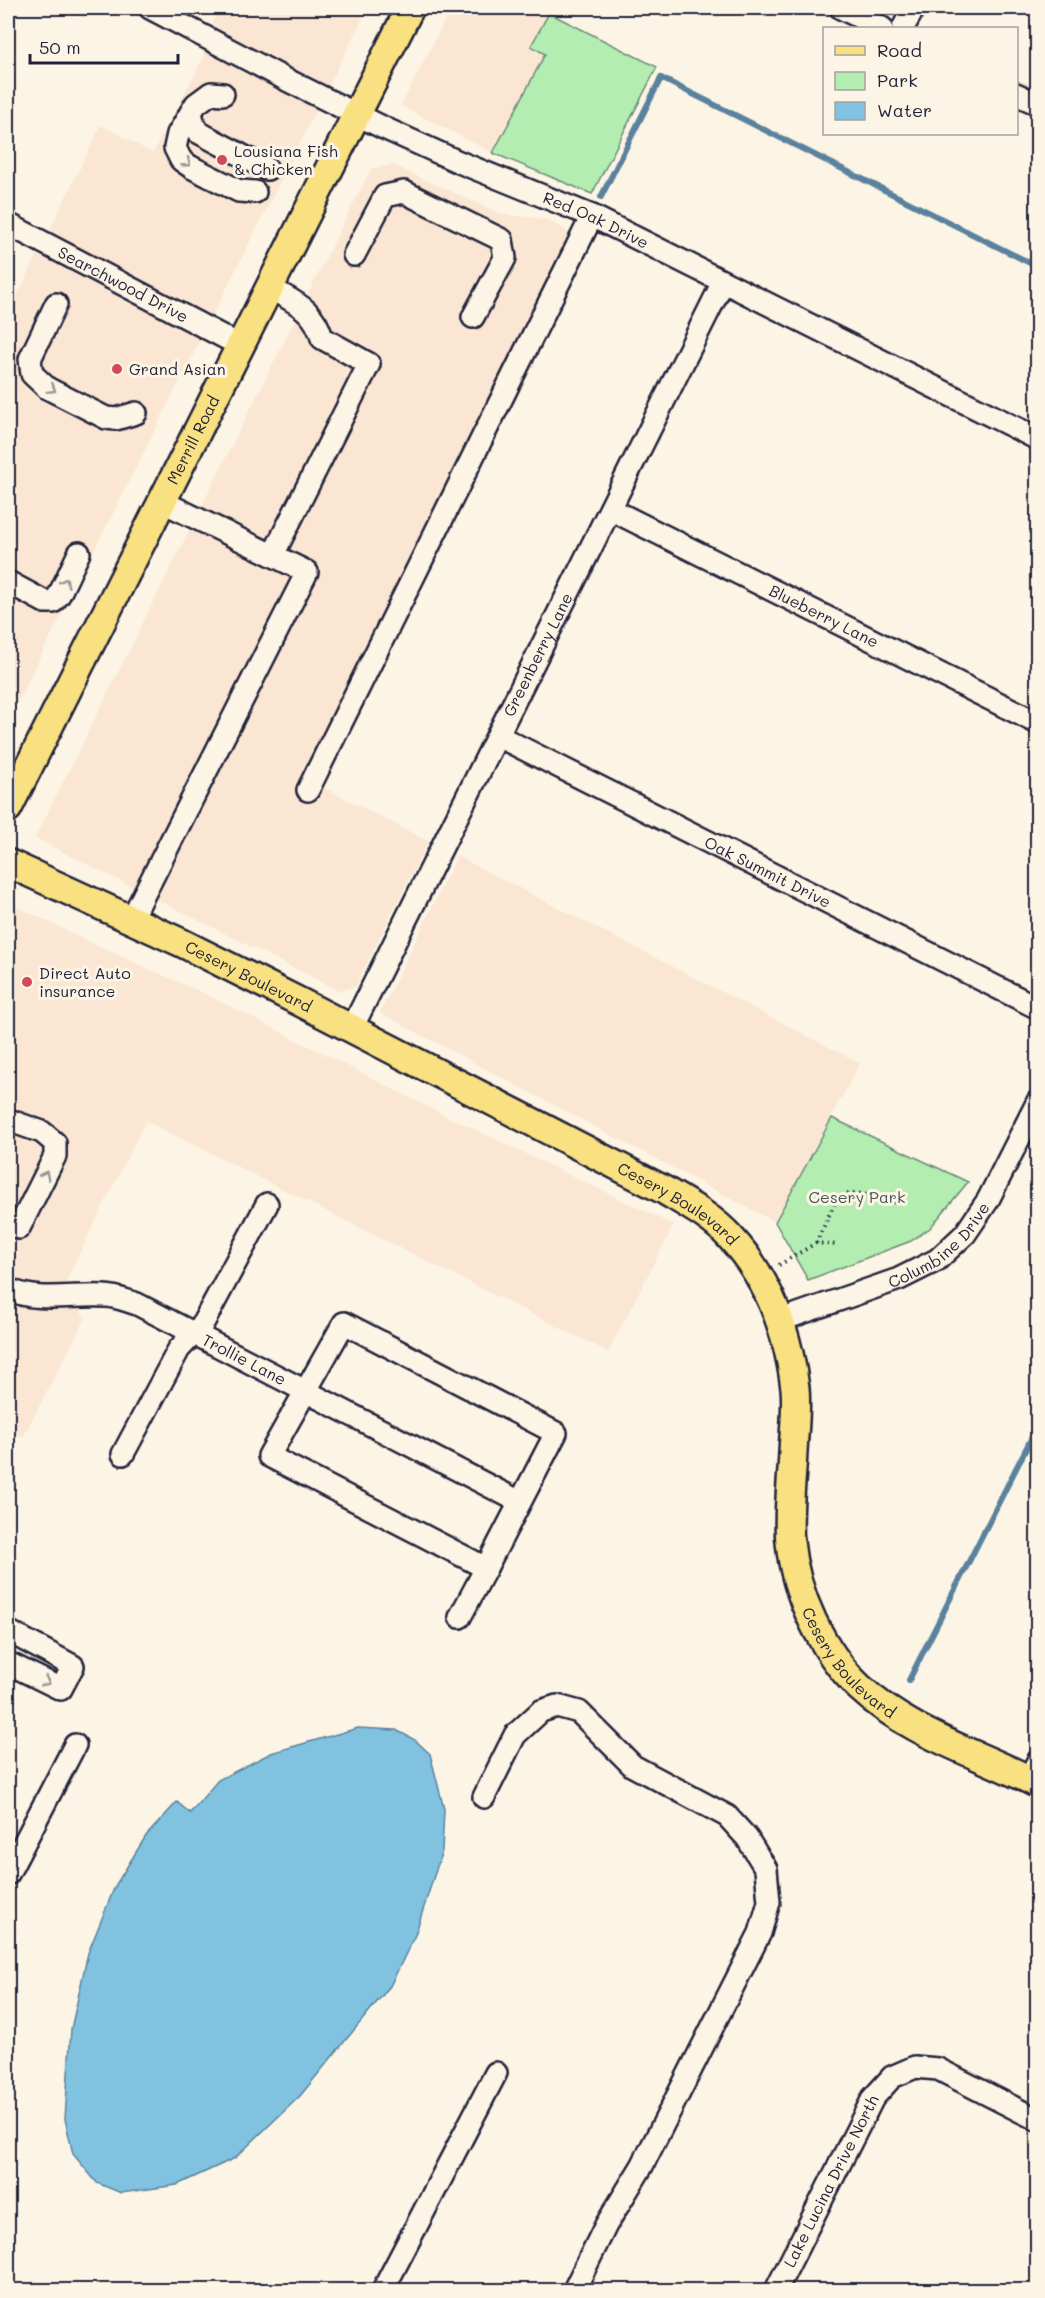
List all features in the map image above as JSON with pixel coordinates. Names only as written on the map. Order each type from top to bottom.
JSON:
[{"type":"main road","name":"Merrill Road","points":[[8,808],[410,8]]},
{"type":"main road","name":"Cesery Boulevard","points":[[8,863],[182,943],[352,1028],[664,1190],[700,1212],[730,1237],[760,1277],[781,1320],[795,1390],[790,1542],[799,1583],[811,1618],[833,1655],[858,1686],[893,1714],[929,1734],[1035,1775]]},
{"type":"street","name":"Red Oak Drive","points":[[150,8],[357,115],[459,162],[592,216],[1038,439]]},
{"type":"street","points":[[842,8],[880,27]]},
{"type":"street","points":[[904,27],[914,8]]},
{"type":"street","points":[[224,94],[211,93],[196,104],[178,134],[175,148],[181,160],[191,167],[240,191],[255,192]]},
{"type":"street","points":[[1018,94],[1038,104]]},
{"type":"street","points":[[190,112],[198,132],[267,169]]},
{"type":"street","points":[[354,255],[385,196],[404,192],[502,240],[505,258],[473,317]]},
{"type":"street","points":[[308,790],[592,216]]},
{"type":"street","name":"Searchwood Drive","points":[[8,224],[239,345]]},
{"type":"street","name":"Greenberry Lane","points":[[352,1028],[612,510],[723,282]]},
{"type":"street","points":[[269,288],[307,310],[318,322],[322,338],[369,364],[273,555]]},
{"type":"street","points":[[56,304],[30,359],[32,374],[47,388],[106,418],[116,419],[136,413]]},
{"type":"street","points":[[131,920],[307,572],[161,501]]},
{"type":"street","name":"Blueberry Lane","points":[[612,510],[1038,723]]},
{"type":"street","points":[[8,582],[45,602],[53,602],[59,595],[79,553]]},
{"type":"street","name":"Oak Summit Drive","points":[[498,736],[1038,1008]]},
{"type":"street","name":"Columbine Drive","points":[[781,1320],[899,1279],[937,1260],[965,1234],[988,1200],[1038,1101]]},
{"type":"street","points":[[8,1120],[42,1132],[55,1143],[54,1156],[19,1228]]},
{"type":"street","points":[[123,1454],[179,1349],[202,1325],[267,1204]]},
{"type":"street","name":"Trollie Lane","points":[[8,1288],[14,1292],[50,1297],[108,1296],[137,1305],[520,1502]]},
{"type":"street","points":[[460,1617],[486,1568],[556,1433],[344,1323],[269,1456],[486,1568]]},
{"type":"street","points":[[8,1631],[73,1666],[61,1689],[8,1663]]},
{"type":"street","points":[[484,1797],[515,1735],[541,1711],[557,1706],[579,1712],[633,1766],[728,1816],[747,1838],[766,1869],[769,1902],[760,1933],[642,2166],[606,2225],[574,2290]]},
{"type":"street","points":[[8,1875],[75,1745]]},
{"type":"street","name":"Lake Lucina Drive North","points":[[776,2290],[873,2097],[892,2077],[915,2067],[938,2069],[1038,2120]]},
{"type":"street","points":[[383,2290],[496,2073]]},
{"type":"path","points":[[760,1277],[816,1243],[836,1200],[841,1195],[854,1193],[896,1203]]},
{"type":"path","points":[[816,1243],[837,1245]]},
{"type":"shaded area","points":[[220,8],[368,8],[8,721],[8,315],[101,125],[153,153],[202,60],[214,19]]},
{"type":"shaded area","points":[[451,8],[552,8],[531,46],[545,54],[493,153],[401,106]]},
{"type":"shaded area","points":[[393,165],[501,214],[549,220],[573,235],[305,778],[428,841],[355,987],[339,991],[35,838],[371,168]]},
{"type":"shaded area","points":[[457,856],[860,1063],[775,1222],[380,1013]]},
{"type":"shaded area","points":[[8,902],[98,946],[210,996],[434,1110],[674,1225],[608,1352],[146,1121],[66,1280],[85,1319],[23,1437],[8,1429]]},
{"type":"green space","points":[[549,13],[657,67],[592,194],[493,153],[545,54],[531,46]]},
{"type":"green space","name":"Cesery Park","points":[[832,1118],[968,1182],[930,1228],[911,1241],[808,1280],[775,1222]]},
{"type":"water","points":[[358,1728],[396,1730],[415,1740],[430,1754],[444,1809],[442,1851],[415,1935],[390,1986],[300,2096],[235,2158],[177,2185],[121,2193],[97,2183],[73,2154],[65,2119],[71,2029],[88,1953],[115,1886],[146,1836],[177,1802],[190,1813],[218,1780],[271,1753]]},
{"type":"waterway","points":[[601,197],[661,78],[1038,267]]},
{"type":"waterway","points":[[909,1680],[1038,1425]]},
{"type":"place","name":"Lousiana Fish & Chicken","points":[[222,160]]},
{"type":"place","name":"Grand Asian","points":[[117,369]]},
{"type":"place","name":"Direct Auto insurance","points":[[27,982]]}]
